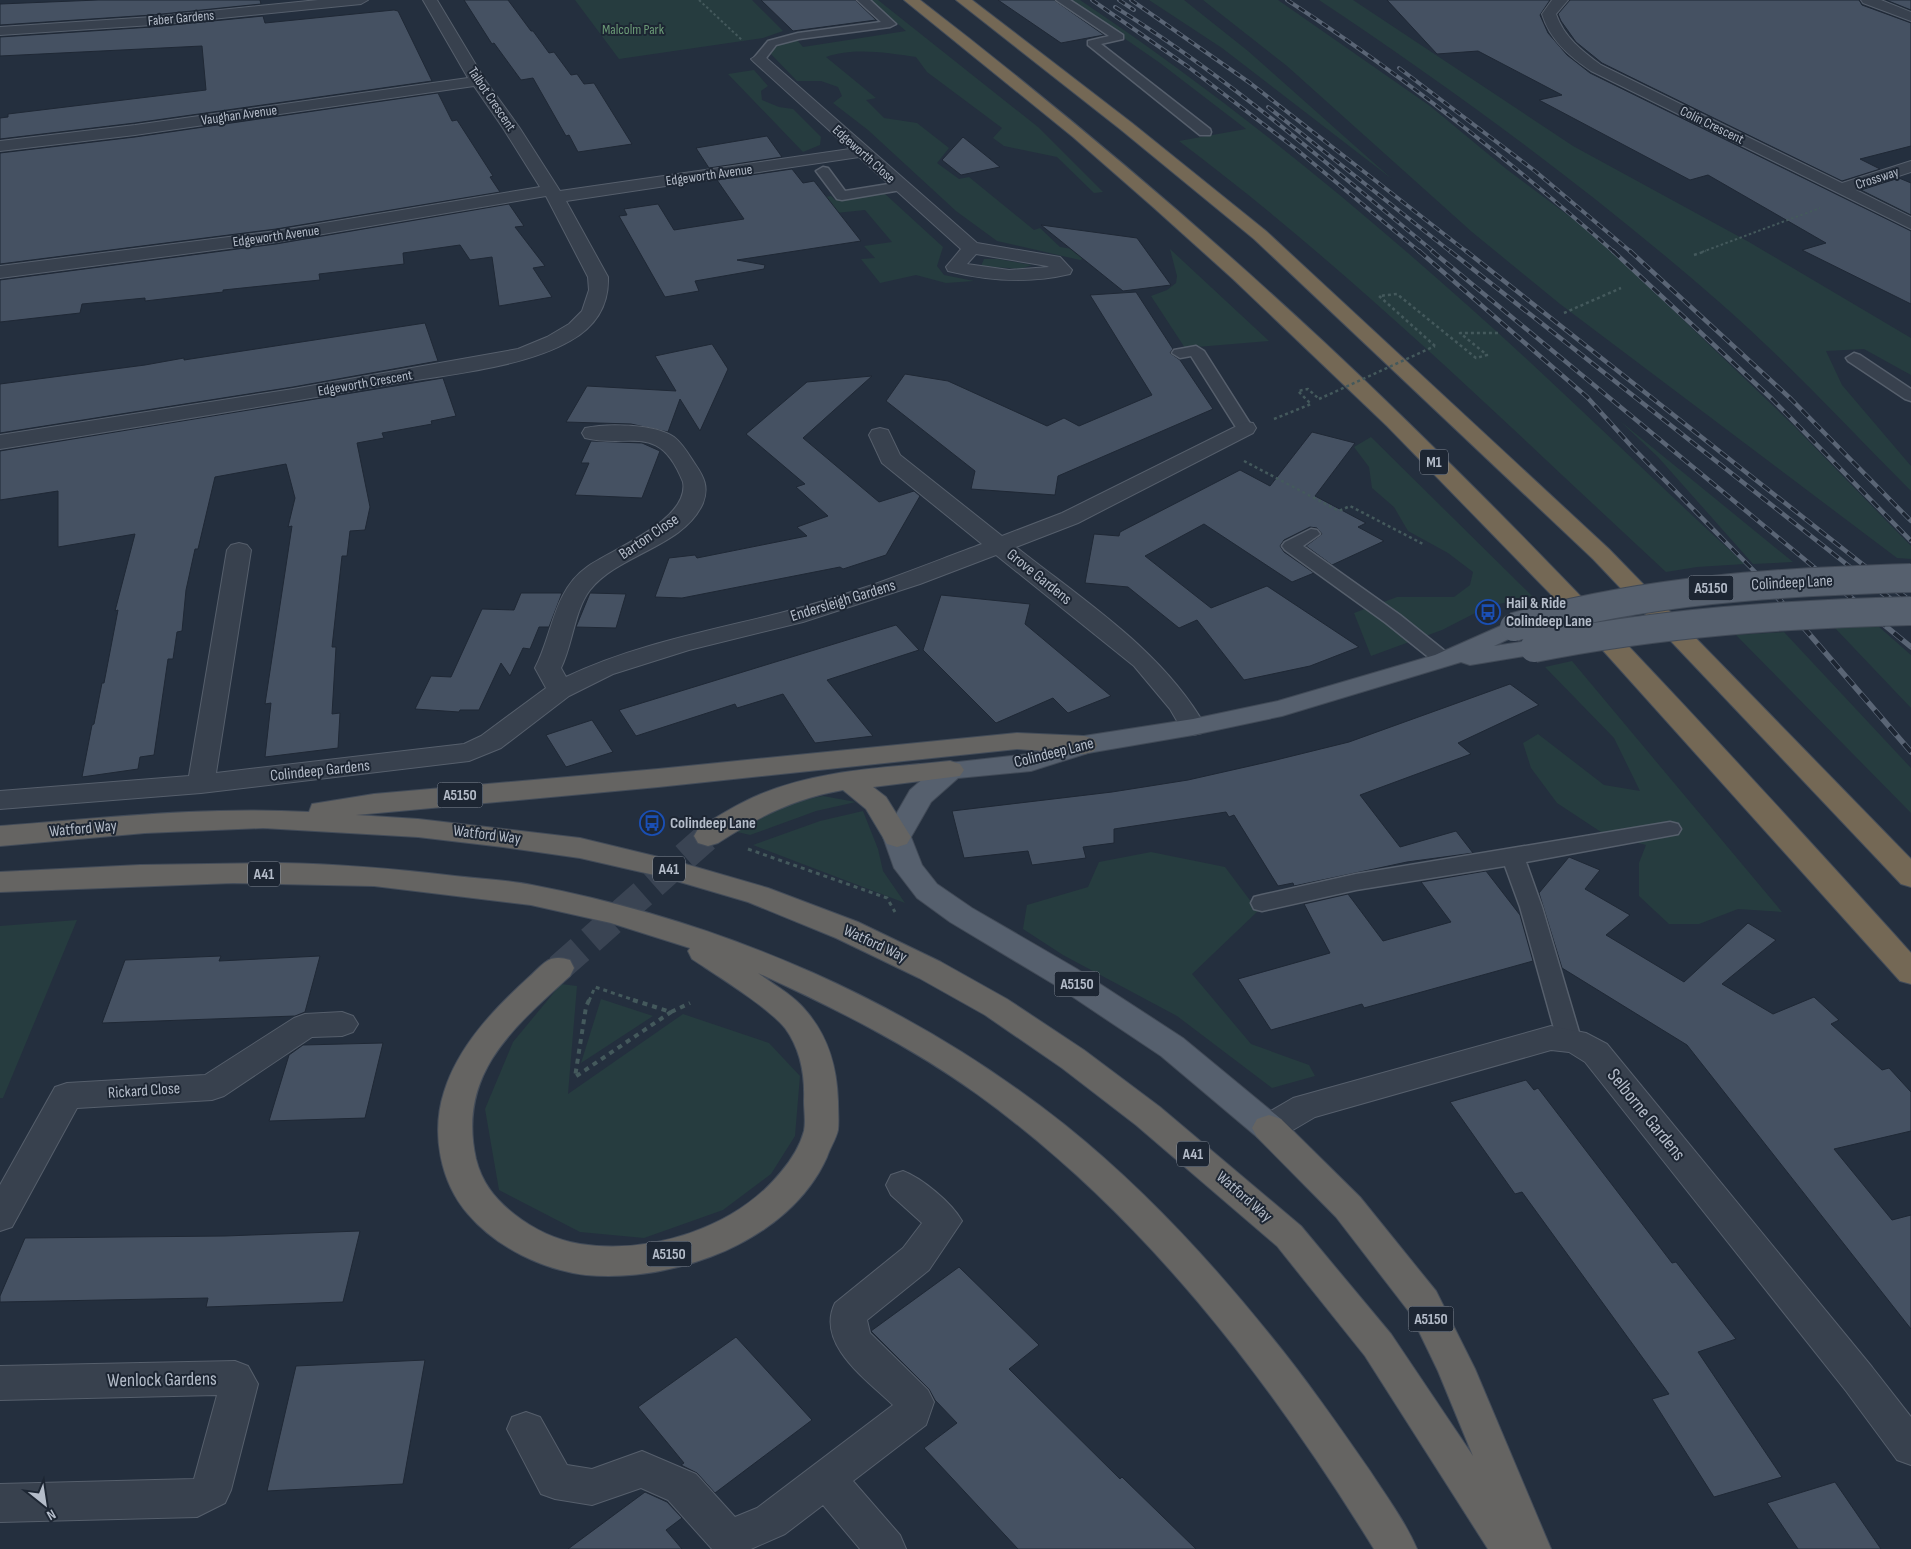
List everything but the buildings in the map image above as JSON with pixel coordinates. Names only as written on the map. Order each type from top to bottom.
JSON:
[{"type":"highway","name":"M1","points":[[910,0],[990,60],[1086,138],[1222,256],[1340,367],[1547,575],[1851,905],[1911,973]]},
{"type":"highway","points":[[963,0],[1126,126],[1260,235],[1601,554],[1911,877]]},
{"type":"highway","name":"A5150","points":[[263,819],[374,803],[658,778],[1017,740],[1084,745]]},
{"type":"highway","name":"A5150","points":[[708,836],[748,811],[783,795],[829,784],[950,770]]},
{"type":"highway","name":"A5150","points":[[850,782],[876,803],[897,837]]},
{"type":"highway","name":"Watford Way","points":[[0,836],[145,824],[263,819],[418,828],[503,836],[580,848],[666,868],[758,895],[847,930],[930,970],[996,1007],[1073,1059],[1148,1116],[1289,1236],[1378,1345],[1511,1549]]},
{"type":"highway","name":"A41","points":[[0,882],[178,872],[375,876],[527,894],[616,913],[664,926],[756,958],[837,994],[906,1033],[985,1084],[1066,1145],[1117,1190],[1189,1265],[1270,1364],[1350,1474],[1397,1549]]},
{"type":"highway","name":"A5150","points":[[559,968],[512,1011],[481,1048],[461,1086],[454,1120],[456,1151],[470,1190],[502,1226],[538,1247],[587,1260],[638,1261],[684,1251],[746,1224],[781,1197],[806,1166],[820,1133],[822,1092],[817,1055],[795,1018],[744,978],[664,926]]},
{"type":"highway","name":"A5150","points":[[1269,1128],[1348,1207],[1423,1302],[1456,1369],[1531,1549]]},
{"type":"main road","name":"Colindeep Lane","points":[[950,770],[1031,762],[1084,745],[1193,727],[1282,708],[1444,660],[1514,627],[1557,614],[1650,595],[1729,586],[1911,578]]},
{"type":"main road","name":"Colindeep Lane","points":[[1444,660],[1534,648],[1622,632],[1760,616],[1911,610]]},
{"type":"main road","points":[[897,837],[920,796],[950,770]]},
{"type":"main road","name":"A5150","points":[[897,837],[909,868],[927,891],[961,915],[1066,976],[1172,1047],[1269,1128]]},
{"type":"street","name":"Faber Gardens","points":[[0,31],[152,21],[361,0]]},
{"type":"street","name":"Talbot Crescent","points":[[430,0],[478,81],[511,127],[553,194]]},
{"type":"street","name":"Colin Crescent","points":[[1561,0],[1554,5],[1549,14],[1552,26],[1577,55],[1596,68],[1911,224]]},
{"type":"street","points":[[1868,0],[1911,17]]},
{"type":"street","name":"Edgeworth Close","points":[[759,58],[971,248]]},
{"type":"street","name":"Vaughan Avenue","points":[[0,146],[135,130],[478,81]]},
{"type":"street","name":"Edgeworth Avenue","points":[[0,272],[244,241],[553,194],[862,152]]},
{"type":"street","name":"Crossway","points":[[1848,192],[1911,166]]},
{"type":"street","name":"Edgeworth Crescent","points":[[0,442],[308,394],[491,360],[540,348],[576,328],[588,317],[598,303],[600,290],[598,277],[553,194]]},
{"type":"street","points":[[971,248],[1053,261],[1063,270],[1048,274],[1017,275],[977,273],[955,267],[971,248]]},
{"type":"street","name":"Endersleigh Gardens","points":[[439,758],[469,752],[491,742],[499,734],[560,690],[604,669],[680,644],[794,617],[851,600],[999,545],[1070,518],[1245,428]]},
{"type":"street","name":"Barton Close","points":[[560,690],[548,668],[554,657],[568,605],[582,583],[606,565],[672,524],[686,512],[693,499],[695,487],[692,476],[680,458],[668,444],[658,437],[593,433]]},
{"type":"street","name":"Grove Gardens","points":[[880,435],[890,458],[1143,661],[1180,706],[1193,727]]},
{"type":"street","points":[[201,784],[239,550]]},
{"type":"street","name":"Colindeep Gardens","points":[[0,800],[72,796],[201,784],[439,758]]},
{"type":"street","name":"Rickard Close","points":[[0,1217],[67,1096],[212,1087],[306,1026],[342,1024]]},
{"type":"street","name":"Selborne Gardens","points":[[1269,1128],[1305,1107],[1551,1038],[1569,1039],[1584,1043],[1596,1053],[1859,1379],[1911,1447]]},
{"type":"street","points":[[526,1429],[556,1481],[592,1486],[642,1469],[682,1487],[729,1539],[771,1521],[912,1413],[915,1402],[853,1341],[848,1314],[916,1259],[944,1221],[903,1185]]},
{"type":"street","name":"Wenlock Gardens","points":[[0,1383],[235,1378],[239,1384],[211,1490],[197,1498],[0,1503]]},
{"type":"street","points":[[826,1479],[886,1549]]},
{"type":"lane","points":[[759,58],[772,43],[798,36],[890,24],[863,0]]},
{"type":"lane","points":[[1062,0],[1119,37],[1092,43],[1204,132]]},
{"type":"lane","points":[[823,171],[842,196],[901,186]]},
{"type":"lane","points":[[1180,353],[1196,351],[1245,428]]},
{"type":"lane","points":[[1854,358],[1911,396]]},
{"type":"lane","points":[[1311,534],[1291,546],[1393,619],[1444,660]]},
{"type":"lane","points":[[1262,903],[1356,882],[1670,829]]},
{"type":"lane","points":[[1513,857],[1532,907],[1569,1039]]},
{"type":"path","points":[[699,0],[759,58]]},
{"type":"path","points":[[1694,255],[1848,192]]},
{"type":"path","points":[[1564,314],[1622,288]]},
{"type":"path","points":[[1282,417],[1311,404],[1298,390],[1308,389],[1319,399],[1435,346],[1379,296],[1397,294],[1476,358],[1487,355],[1460,333],[1500,333]]},
{"type":"path","points":[[1212,444],[1339,511],[1350,506],[1423,544]]},
{"type":"path","points":[[753,844],[744,848],[887,898],[895,912]]},
{"type":"path","points":[[672,1012],[595,987],[586,1007],[575,1077],[672,1012],[690,1003]]},
{"type":"green space","name":"Malcolm Park","points":[[575,0],[752,0],[783,31],[763,38],[619,59]]},
{"type":"green space","points":[[870,0],[878,0],[1038,127],[1103,192],[1094,193],[1057,157],[1004,146],[993,138],[1002,128],[927,72],[916,57],[848,52],[826,57],[876,98],[866,100],[884,118],[917,123],[949,148],[937,163],[959,179],[969,177],[1034,230],[1040,228],[1060,247],[1098,253],[1080,260],[997,241],[956,211],[868,130],[833,103],[842,96],[838,87],[821,81],[797,81],[769,52],[778,45],[797,40],[803,47],[906,31]]},
{"type":"green space","points":[[1069,0],[1080,0],[1181,71],[1278,145],[1373,223],[1501,336],[1745,564],[1697,567],[1666,572],[1488,405],[1367,296],[1243,191],[1179,141],[1246,129],[1160,63]]},
{"type":"green space","points":[[1149,0],[1184,0],[1248,51],[1392,179],[1222,48]]},
{"type":"green space","points":[[1203,0],[1278,0],[1430,106],[1505,168],[1585,228],[1794,426],[1911,546],[1911,559],[1897,558],[1560,304],[1472,232],[1287,66]]},
{"type":"green space","points":[[1319,0],[1353,0],[1573,146],[1749,242],[1911,338],[1911,375],[1864,349],[1826,351],[1842,385],[1911,466],[1911,491],[1743,323],[1622,220],[1473,107]]},
{"type":"green space","points":[[754,70],[768,86],[761,91],[762,100],[779,107],[793,109],[821,137],[820,145],[803,152],[728,74]]},
{"type":"green space","points":[[884,193],[943,247],[937,266],[944,275],[974,281],[946,283],[916,275],[880,283],[861,259],[875,258],[864,246],[892,242],[865,210],[836,213],[821,198],[831,196],[835,200]]},
{"type":"green space","points":[[1170,249],[1269,341],[1185,348],[1151,296],[1167,290],[1176,283],[1177,276]]},
{"type":"green space","points":[[984,259],[997,259],[1032,265],[1020,269],[981,266]]},
{"type":"green space","points":[[1620,421],[1793,562],[1753,564],[1658,457]]},
{"type":"green space","points":[[1371,437],[1532,596],[1487,607],[1442,630],[1371,656],[1354,613],[1397,597],[1454,597],[1470,585],[1473,572],[1448,553],[1408,531],[1394,507],[1372,488],[1369,467],[1354,447]]},
{"type":"green space","points":[[1878,626],[1911,655],[1911,708],[1835,628]]},
{"type":"green space","points":[[1784,632],[1911,768],[1911,813],[1736,635]]},
{"type":"green space","points":[[1572,661],[1782,912],[1738,909],[1699,924],[1669,924],[1639,896],[1639,863],[1646,845],[1604,834],[1557,803],[1531,768],[1523,743],[1538,734],[1604,785],[1640,791],[1614,738],[1545,667]]},
{"type":"green space","points":[[823,796],[856,802],[816,811],[750,835],[733,831],[789,803]]},
{"type":"green space","points":[[863,811],[878,849],[883,871],[905,903],[753,845],[820,821]]},
{"type":"green space","points":[[1151,852],[1225,867],[1258,911],[1192,974],[1251,1044],[1309,1065],[1315,1076],[1272,1088],[1177,1016],[1063,955],[1023,929],[1027,905],[1088,887],[1099,862]]},
{"type":"green space","points":[[77,920],[3,1098],[0,1098],[0,926]]},
{"type":"green space","points":[[561,984],[577,986],[568,1094],[683,1014],[769,1043],[800,1076],[795,1136],[771,1174],[723,1210],[644,1238],[580,1232],[499,1190],[485,1109],[513,1042]]},
{"type":"green space","points":[[601,999],[653,1016],[581,1063]]},
{"type":"tunnel","points":[[559,968],[708,836]]},
{"type":"railway","points":[[1092,0],[1187,66],[1296,149],[1420,252]]},
{"type":"railway","points":[[1119,0],[1134,10]]},
{"type":"railway","points":[[1131,0],[1250,83],[1467,252]]},
{"type":"railway","points":[[1287,0],[1372,58],[1455,120],[1614,252]]},
{"type":"railway","points":[[1115,7],[1157,34],[1239,93],[1434,252]]},
{"type":"railway","points":[[1399,68],[1535,171],[1631,252]]},
{"type":"railway","points":[[1268,107],[1451,252]]},
{"type":"railway","points":[[1419,251],[1587,397],[1633,448],[1761,578]]},
{"type":"railway","points":[[1432,251],[1827,578]]},
{"type":"railway","points":[[1450,251],[1864,578]]},
{"type":"railway","points":[[1466,251],[1880,578]]},
{"type":"railway","points":[[1613,251],[1772,399],[1911,541]]},
{"type":"railway","points":[[1630,251],[1791,399],[1911,521]]},
{"type":"railway","points":[[1760,577],[1911,752]]},
{"type":"railway","points":[[1826,577],[1911,647]]},
{"type":"railway","points":[[1862,577],[1911,615]]},
{"type":"railway","points":[[1879,577],[1911,602]]},
{"type":"place","name":"Hail & Ride Colindeep Lane","points":[[1488,612]]},
{"type":"place","name":"Colindeep Lane","points":[[652,823]]}]
